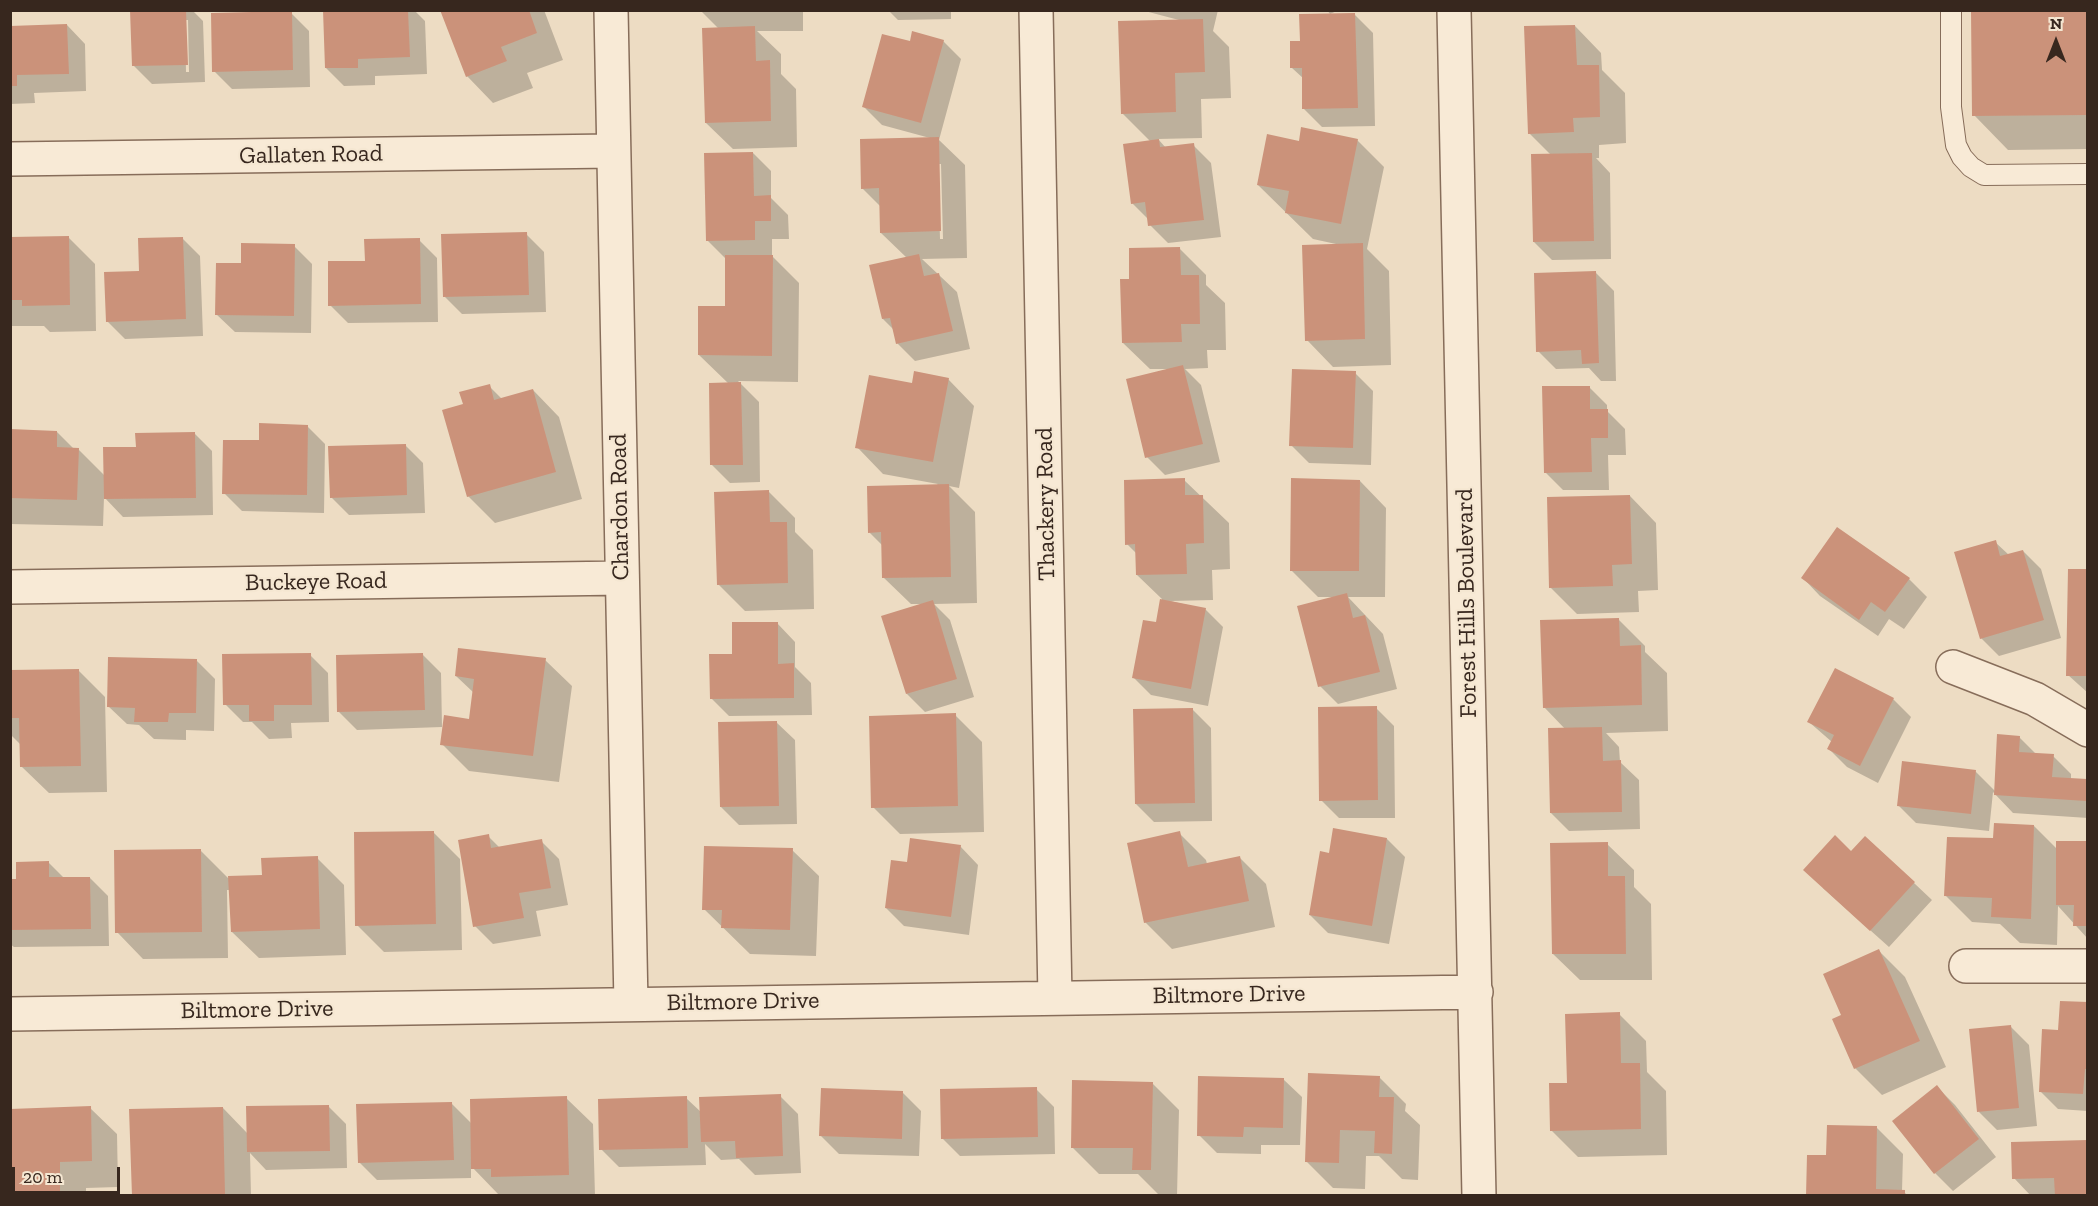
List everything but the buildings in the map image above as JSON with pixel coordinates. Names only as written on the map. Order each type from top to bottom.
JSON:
[{"type":"street","name":"Chardon Road","points":[[610,10],[631,1004]]},
{"type":"street","name":"Thackery Road","points":[[1036,10],[1056,998]]},
{"type":"street","name":"Forest Hills Boulevard","points":[[1454,10],[1479,1196]]},
{"type":"street","name":"Gallaten Road","points":[[10,159],[612,151]]},
{"type":"street","name":"Buckeye Road","points":[[10,587],[622,578]]},
{"type":"street","points":[[1953,668],[2035,699],[2088,730]]},
{"type":"street","points":[[1966,966],[2088,966]]},
{"type":"street","name":"Biltmore Drive","points":[[10,1014],[1476,992]]},
{"type":"lane","points":[[1951,10],[1951,107],[1956,145],[1962,157],[1971,167],[1984,175],[2088,174]]}]
